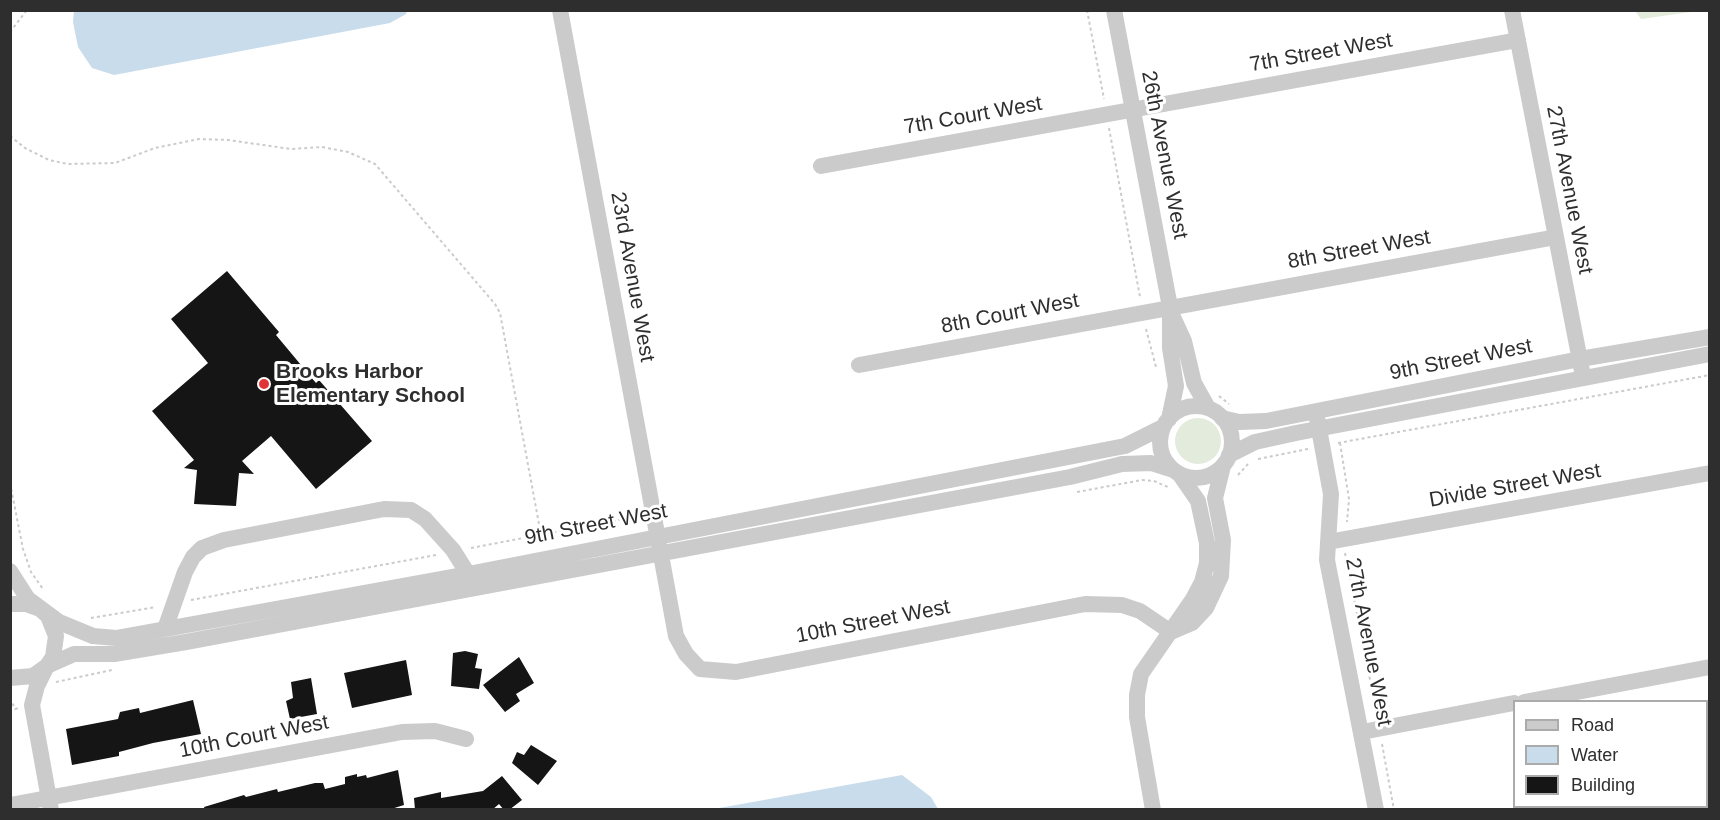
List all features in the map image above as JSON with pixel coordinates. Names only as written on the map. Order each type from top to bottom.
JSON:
[{"type":"street","name":"23rd Avenue West","points":[[560,10],[660,552]]},
{"type":"street","name":"26th Avenue West","points":[[1114,10],[1170,307],[1170,348],[1176,386],[1166,423]]},
{"type":"street","name":"27th Avenue West","points":[[1512,10],[1583,377]]},
{"type":"street","name":"7th Street West","points":[[1133,110],[1518,40]]},
{"type":"street","name":"7th Court West","points":[[821,166],[1133,110]]},
{"type":"street","name":"8th Street West","points":[[1170,307],[1556,237]]},
{"type":"street","name":"26th Avenue West","points":[[1170,307],[1184,341],[1194,383],[1215,413]]},
{"type":"street","name":"8th Court West","points":[[859,365],[1170,307]]},
{"type":"street","name":"9th Street West","points":[[1215,413],[1251,423],[1580,359],[1710,337]]},
{"type":"street","name":"9th Street West","points":[[1226,461],[1255,442],[1710,354]]},
{"type":"street","points":[[1153,810],[1137,717],[1137,695],[1141,674],[1202,582],[1207,564],[1207,543],[1198,501],[1161,450],[1166,423],[1187,407],[1215,413],[1231,435],[1215,498],[1223,540],[1221,576],[1206,608],[1192,623],[1171,632]]},
{"type":"street","name":"27th Avenue West","points":[[1316,411],[1331,494],[1327,560],[1376,810]]},
{"type":"street","name":"9th Street West","points":[[39,609],[70,627],[103,638],[165,629],[468,574],[657,535],[1125,446],[1166,423]]},
{"type":"street","points":[[1176,472],[1189,478],[1208,476],[1226,461]]},
{"type":"street","name":"9th Street West","points":[[10,680],[33,676],[47,666],[74,654],[114,654],[1070,477],[1122,464],[1151,463],[1176,472]]},
{"type":"street","name":"Divide Street West","points":[[1328,542],[1710,473]]},
{"type":"street","points":[[165,629],[193,557],[202,548],[224,540],[384,509],[411,510],[425,519],[454,552],[468,574]]},
{"type":"street","name":"10th Street West","points":[[660,552],[676,636],[686,654],[700,669],[718,672],[736,672],[1085,604],[1105,603],[1131,608],[1171,632]]},
{"type":"street","points":[[10,571],[18,585],[48,616],[56,636],[56,647],[37,686],[32,705],[50,804],[10,805]]},
{"type":"street","points":[[10,604],[26,604],[39,609]]},
{"type":"street","points":[[1535,700],[1710,667]]},
{"type":"street","points":[[10,680],[32,705]]},
{"type":"street","points":[[1362,732],[1513,703]]},
{"type":"street","name":"10th Court West","points":[[50,804],[402,732],[435,731],[466,739]]},
{"type":"path","points":[[10,32],[27,10]]},
{"type":"path","points":[[1087,10],[1142,302]]},
{"type":"path","points":[[10,136],[25,148],[49,160],[68,165],[115,163],[155,148],[199,140],[228,140],[291,149],[322,147],[348,152],[375,164],[495,304],[500,313],[541,535]]},
{"type":"path","points":[[1145,322],[1150,349],[1159,373]]},
{"type":"path","points":[[1332,445],[1710,375]]},
{"type":"path","points":[[1214,390],[1238,408]]},
{"type":"path","points":[[1236,478],[1248,463],[1312,448]]},
{"type":"path","points":[[10,483],[23,549],[31,572],[48,595]]},
{"type":"path","points":[[88,618],[174,604],[639,516]]},
{"type":"path","points":[[1345,550],[1394,810]]},
{"type":"path","points":[[10,698],[15,709]]},
{"type":"green space","points":[[1635,11],[1698,11],[1641,19]]},
{"type":"green space","points":[[1198,418],[1214,425],[1221,441],[1214,457],[1198,464],[1182,457],[1175,441],[1182,425]]},
{"type":"water","points":[[74,10],[407,11],[406,14],[390,23],[114,75],[92,68],[78,47],[73,22]]},
{"type":"water","points":[[902,775],[931,797],[938,809],[714,809]]},
{"type":"building","points":[[227,271],[279,332],[276,335],[316,383],[319,380],[372,441],[316,489],[271,436],[242,461],[254,474],[239,473],[236,506],[194,504],[197,470],[184,468],[194,460],[152,411],[208,363],[171,319]]},
{"type":"building","points":[[465,651],[478,654],[475,668],[482,669],[479,689],[451,686],[453,653]]},
{"type":"building","points":[[519,657],[534,683],[516,694],[520,701],[505,712],[483,685]]},
{"type":"building","points":[[406,660],[412,695],[352,708],[344,673]]},
{"type":"building","points":[[311,678],[317,714],[290,719],[286,701],[293,698],[291,682]]},
{"type":"building","points":[[193,700],[201,734],[153,743],[119,752],[119,756],[72,765],[66,729],[118,719],[120,712],[139,708],[140,713]]},
{"type":"building","points":[[531,745],[557,761],[538,785],[512,763],[517,752],[524,755]]},
{"type":"building","points":[[398,770],[404,805],[388,810],[205,810],[204,807],[244,795],[246,797],[277,789],[278,792],[315,783],[323,783],[325,789],[345,784],[345,777],[357,774],[357,777],[366,775],[367,778]]},
{"type":"building","points":[[502,776],[522,800],[509,810],[504,810],[499,804],[492,810],[415,810],[414,798],[441,792],[441,798],[483,791]]},
{"type":"place","name":"Brooks Harbor Elementary School","points":[[264,384]]}]
